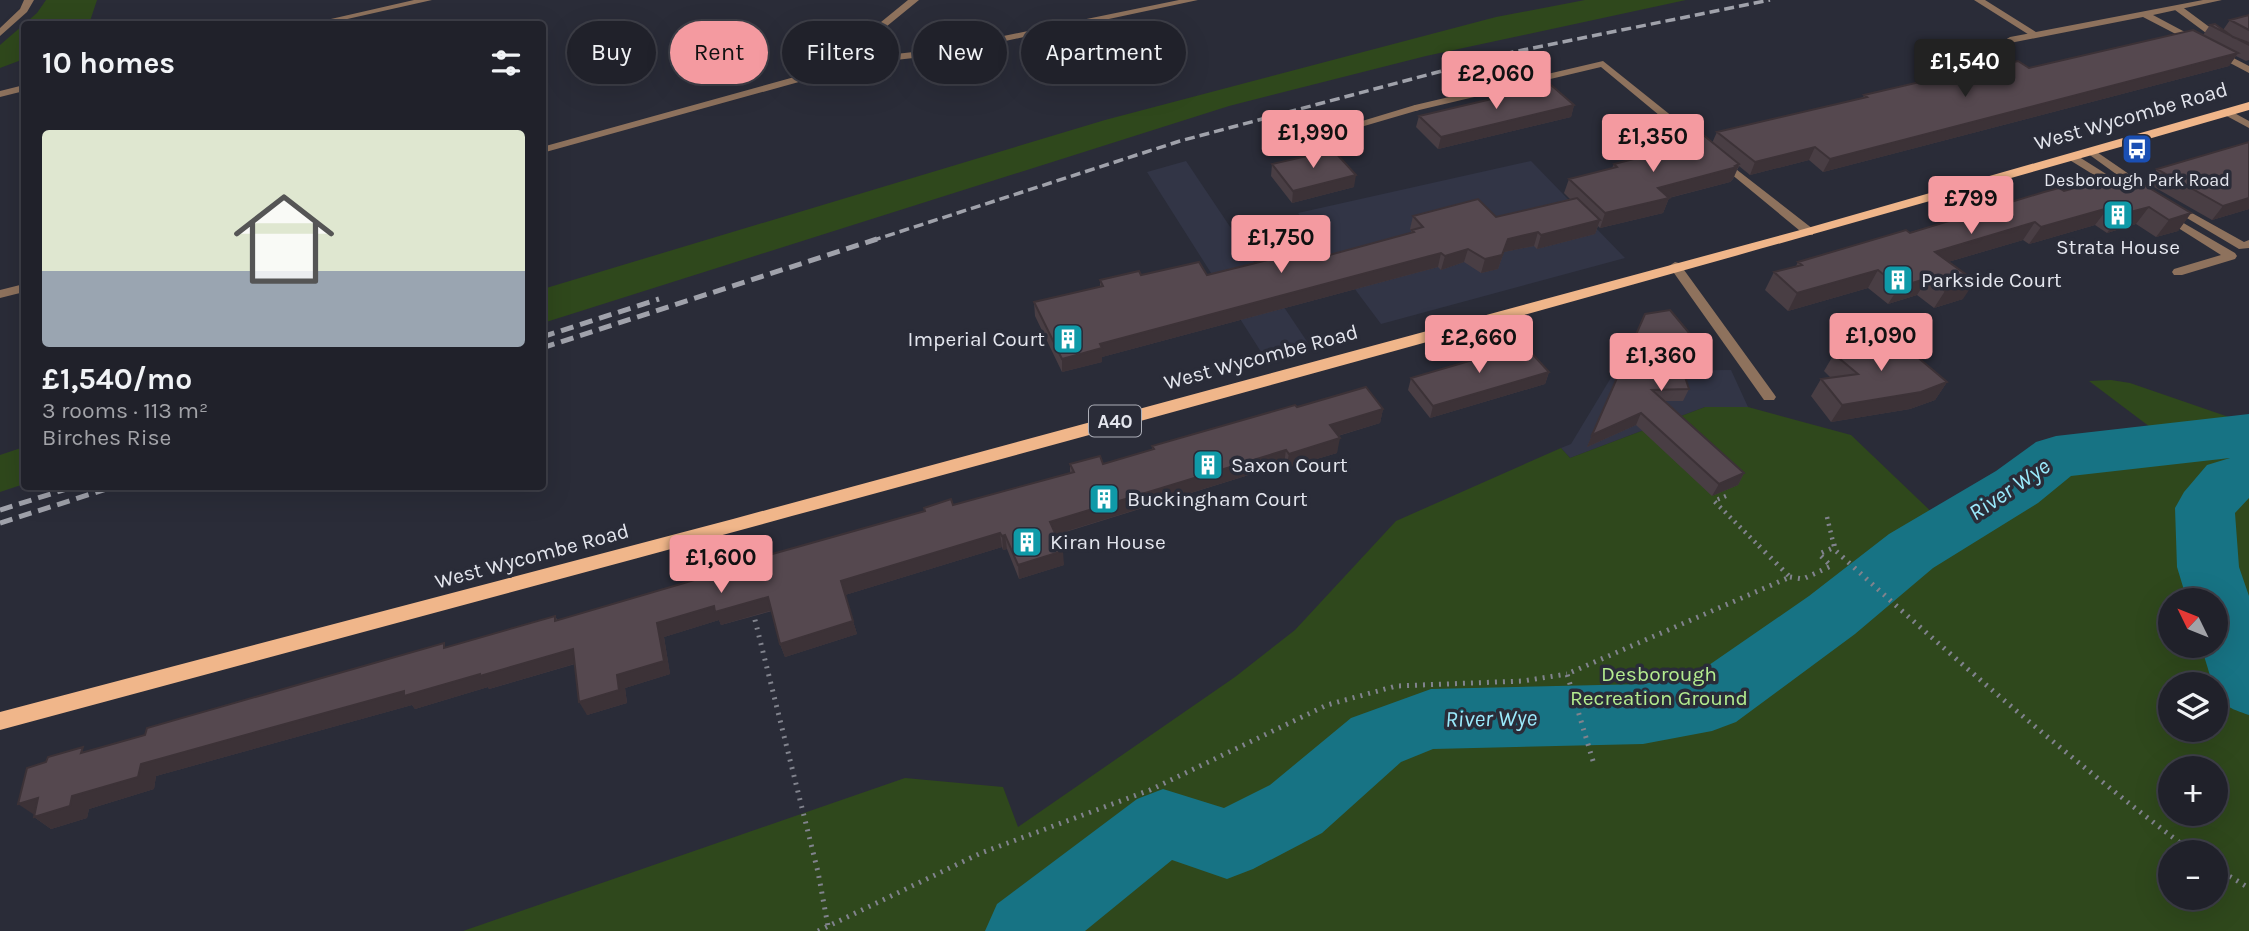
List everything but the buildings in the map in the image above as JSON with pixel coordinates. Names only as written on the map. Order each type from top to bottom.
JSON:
[{"type":"main road","name":"West Wycombe Road","points":[[0,721],[733,526],[1675,266],[1808,232],[2249,106]]},
{"type":"street","points":[[0,33],[24,10],[29,0]]},
{"type":"street","points":[[328,21],[428,0]]},
{"type":"street","points":[[899,57],[940,52],[1193,0]]},
{"type":"street","points":[[1979,0],[2034,34]]},
{"type":"street","points":[[2011,40],[2217,0]]},
{"type":"street","points":[[884,21],[906,2]]},
{"type":"street","points":[[2178,8],[2228,45],[2249,54]]},
{"type":"street","points":[[2144,14],[2249,70]]},
{"type":"street","points":[[1278,148],[1415,108],[1603,64],[1808,232]]},
{"type":"street","points":[[546,149],[785,84]]},
{"type":"street","points":[[0,94],[21,89]]},
{"type":"street","points":[[2227,112],[2249,125]]},
{"type":"street","points":[[2072,156],[2144,195],[2091,151]]},
{"type":"street","points":[[2178,272],[2231,256],[2156,202],[2243,246],[2249,244]]},
{"type":"street","points":[[1675,266],[1769,397]]},
{"type":"street","points":[[0,294],[21,289]]},
{"type":"path","points":[[1726,496],[1714,501],[1790,577]]},
{"type":"path","points":[[1828,517],[1835,549],[1899,608],[2134,808],[2176,840]]},
{"type":"path","points":[[733,526],[745,578]]},
{"type":"path","points":[[818,931],[981,853],[1150,790],[1327,705],[1396,686],[1523,681],[1567,674],[1790,577],[1803,579],[1831,566],[1819,554],[1835,549]]},
{"type":"path","points":[[751,604],[818,872],[828,926]]},
{"type":"path","points":[[1567,674],[1593,761]]},
{"type":"path","points":[[2228,875],[2249,888]]},
{"type":"shaded area","points":[[1186,161],[1308,343],[1263,355],[1147,172]]},
{"type":"shaded area","points":[[1531,161],[1625,258],[1381,324],[1298,213]]},
{"type":"shaded area","points":[[1731,370],[1748,407],[1705,407],[1570,458],[1561,448],[1571,444],[1615,371]]},
{"type":"green space","points":[[46,0],[97,0],[90,21],[28,21]]},
{"type":"green space","points":[[1585,0],[1686,0],[1426,56],[1229,106],[546,322],[546,288],[1105,120],[1496,17]]},
{"type":"green space","points":[[21,27],[21,60],[0,68],[0,45]]},
{"type":"green space","points":[[2089,381],[2130,383],[2249,424],[2236,433],[2174,445]]},
{"type":"green space","name":"Desborough Recreation Ground","points":[[1705,407],[1748,407],[1851,435],[1941,521],[1872,564],[1887,580],[2058,466],[2098,458],[2171,455],[2249,441],[2249,931],[463,931],[905,778],[1003,787],[1018,827],[1235,677],[1295,630],[1396,521],[1561,448],[1570,458]]},
{"type":"green space","points":[[21,448],[21,485],[0,492],[0,455]]},
{"type":"waterway","name":"River Wye","points":[[1024,931],[1163,823],[1227,844],[1296,809],[1376,740],[1431,719],[1643,714],[1712,701],[1832,615],[1911,551],[2017,487],[2056,457],[2249,435]]},
{"type":"waterway","points":[[2249,476],[2228,480],[2205,508],[2208,567],[2245,682],[2249,686]]},
{"type":"railway","points":[[871,241],[1180,141],[1513,52],[1770,0]]},
{"type":"railway","points":[[546,347],[877,239]]},
{"type":"railway","points":[[546,336],[659,299]]},
{"type":"railway","points":[[0,510],[63,490]]},
{"type":"railway","points":[[0,523],[103,490]]},
{"type":"place","name":"Desborough Park Road","points":[[2137,149]]},
{"type":"place","name":"Strata House","points":[[2118,215]]},
{"type":"place","name":"Parkside Court","points":[[1898,280]]},
{"type":"place","name":"Imperial Court","points":[[1068,339]]},
{"type":"place","name":"Saxon Court","points":[[1208,465]]},
{"type":"place","name":"Buckingham Court","points":[[1104,499]]},
{"type":"place","name":"Kiran House","points":[[1027,542]]}]
